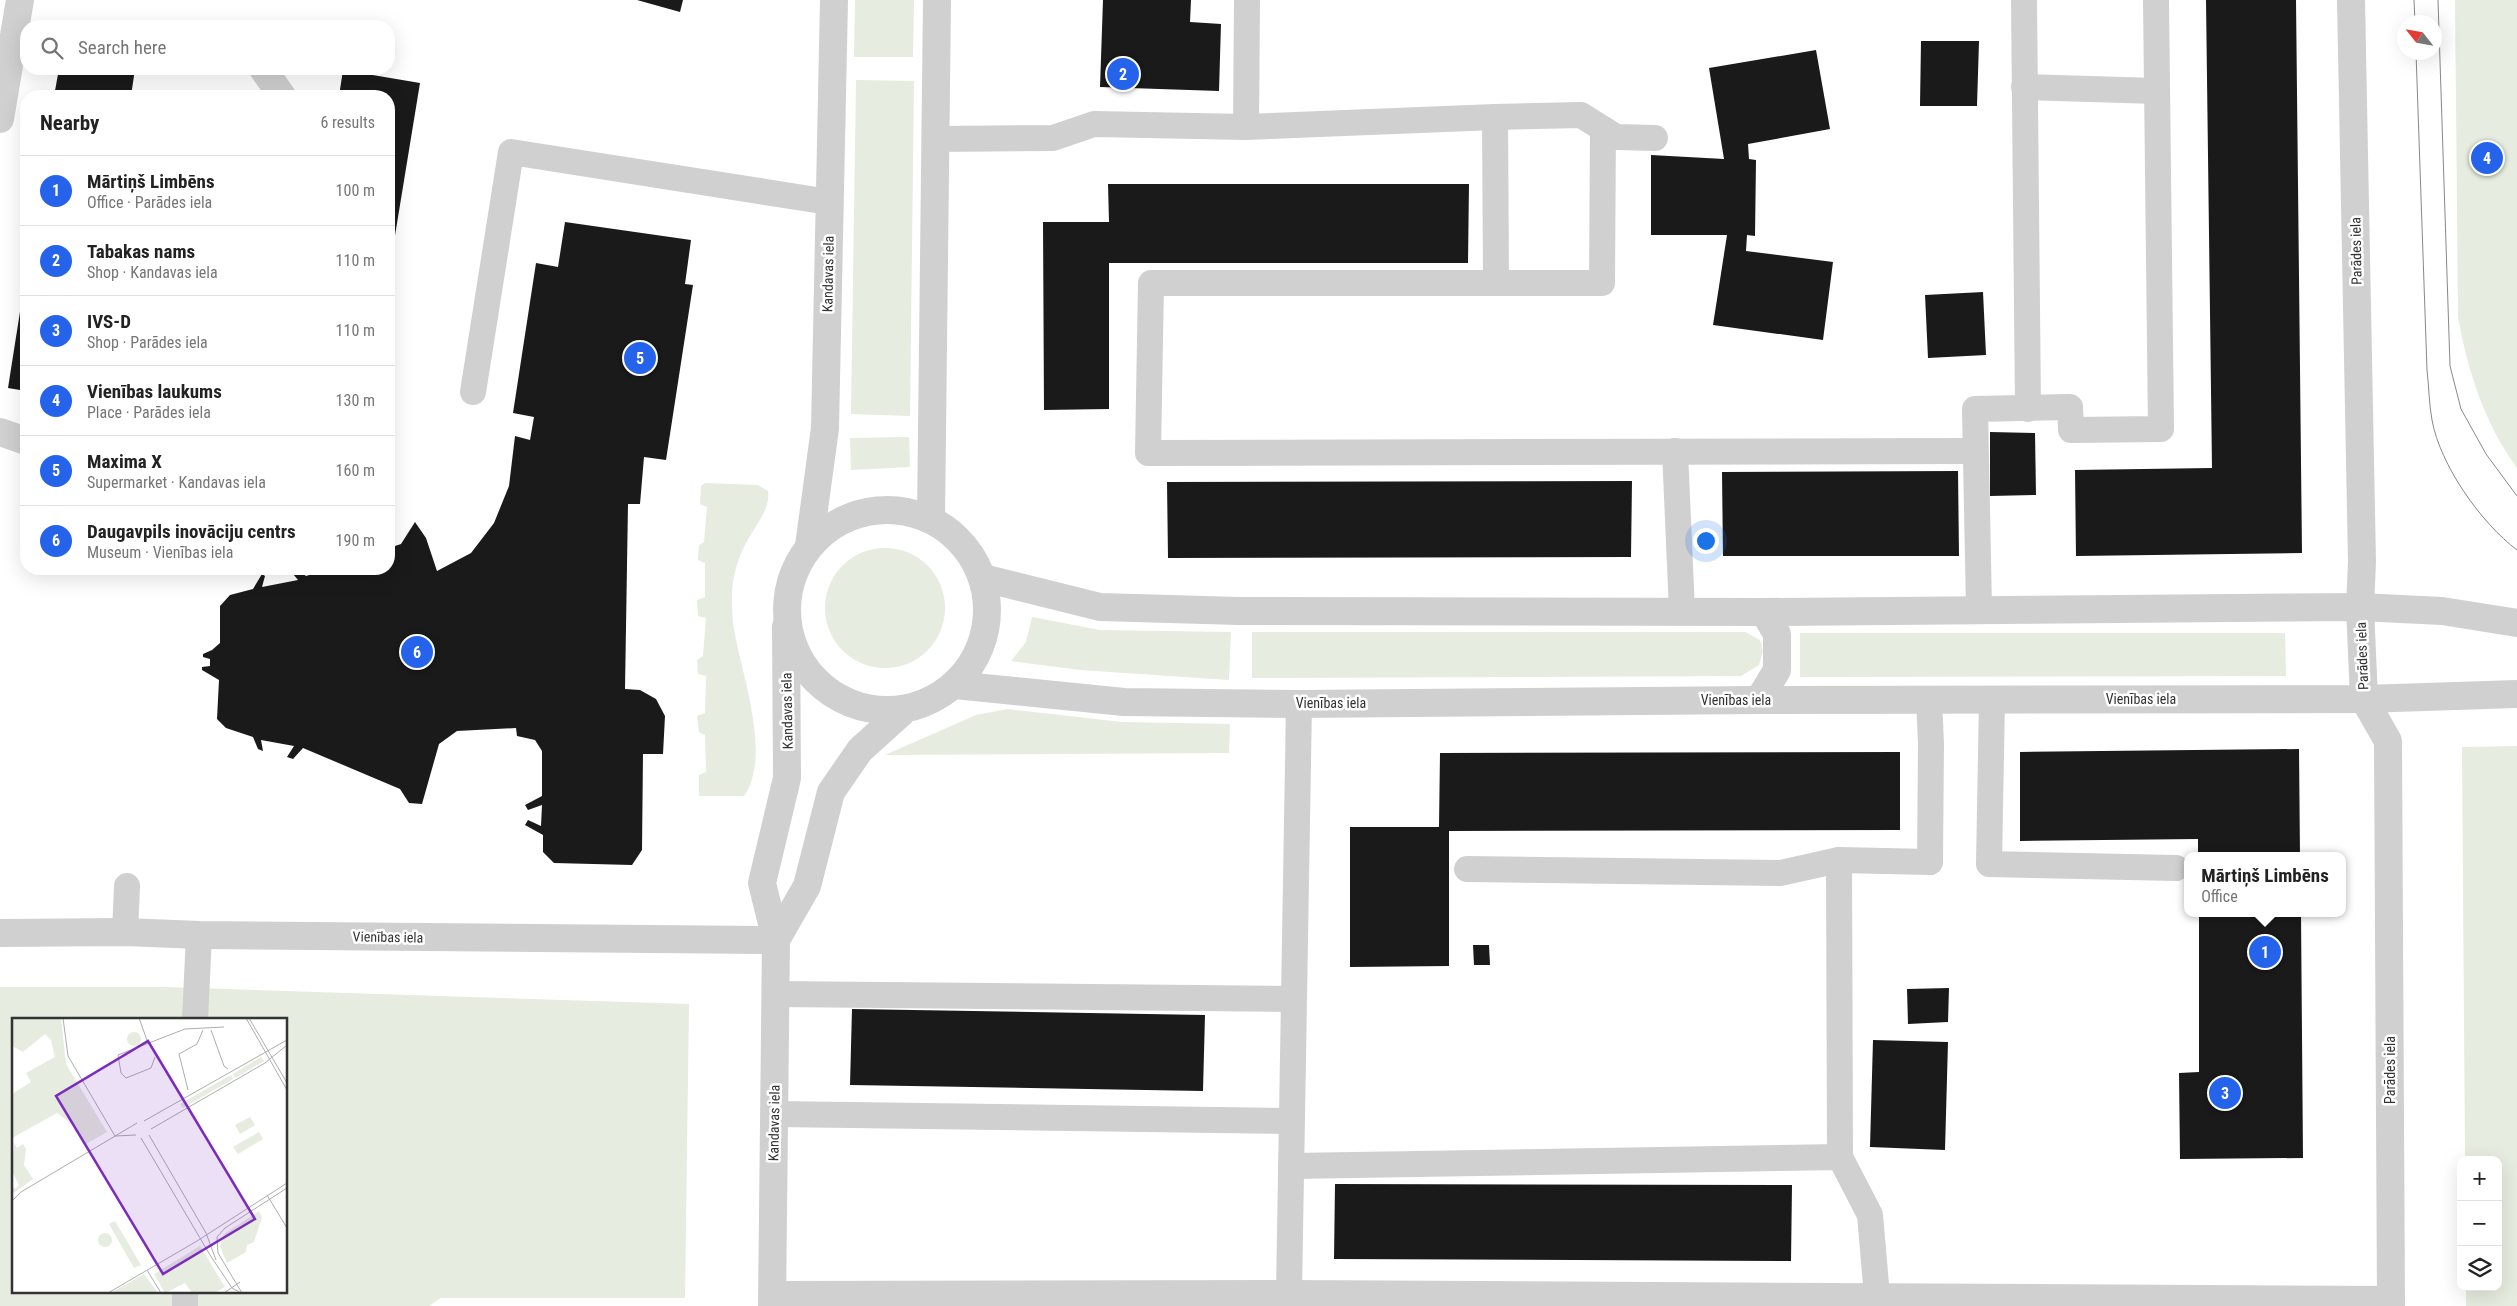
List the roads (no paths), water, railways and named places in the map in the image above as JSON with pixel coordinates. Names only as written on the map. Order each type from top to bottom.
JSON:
[{"type":"street","name":"Kandavas iela","points":[[809,546],[826,428],[828,202],[834,0]]},
{"type":"street","points":[[931,519],[937,0]]},
{"type":"street","name":"Parādes iela","points":[[2352,0],[2362,552],[2360,607],[2364,699],[2388,741],[2391,1303]]},
{"type":"street","points":[[0,119],[12,10]]},
{"type":"street","points":[[267,75],[278,90]]},
{"type":"street","points":[[0,432],[20,439]]},
{"type":"street","name":"Kandavas iela","points":[[772,1300],[776,940],[762,883],[787,778],[786,627],[792,576],[809,546],[834,524],[865,511],[898,510],[931,519],[953,534],[971,554],[983,578],[988,607],[985,636],[973,662],[955,685],[928,702],[901,713],[860,750],[831,792],[807,886],[776,940]]},
{"type":"street","points":[[983,578],[1100,607],[1239,611],[1764,612],[2360,607],[2442,611],[2517,623]]},
{"type":"street","points":[[1759,700],[1777,670],[1777,634],[1764,612]]},
{"type":"street","name":"Kandavas iela","points":[[786,627],[794,654],[807,672],[833,695],[864,708],[901,713]]},
{"type":"street","name":"Vienības iela","points":[[955,685],[1124,702],[1299,704],[1929,699],[2364,699],[2517,694]]},
{"type":"street","name":"Vienības iela","points":[[0,933],[125,932],[199,935],[776,940]]},
{"type":"lane","points":[[1246,127],[1248,0]]},
{"type":"lane","points":[[2024,0],[2028,409]]},
{"type":"lane","points":[[1979,609],[1975,409],[2070,407],[2070,430],[2161,428],[2156,0]]},
{"type":"lane","points":[[2024,87],[2157,91]]},
{"type":"lane","points":[[936,139],[1053,138],[1094,124],[1246,127],[1495,117],[1581,116],[1616,137],[1655,138]]},
{"type":"lane","points":[[1495,117],[1496,281]]},
{"type":"lane","points":[[1603,129],[1602,283],[1496,281],[1151,283],[1148,453],[1975,451]]},
{"type":"lane","points":[[473,392],[511,152],[828,202]]},
{"type":"lane","points":[[1675,451],[1682,611]]},
{"type":"lane","points":[[1467,869],[1780,873],[1839,860],[1930,862],[1931,744],[1929,699]]},
{"type":"lane","points":[[1992,699],[1988,864],[2176,868]]},
{"type":"lane","points":[[1289,1293],[1299,704]]},
{"type":"lane","points":[[1839,860],[1840,1157],[1870,1215],[1877,1296]]},
{"type":"lane","points":[[125,932],[126,886]]},
{"type":"lane","points":[[195,1018],[199,935]]},
{"type":"lane","points":[[775,994],[1293,999]]},
{"type":"lane","points":[[774,1114],[1291,1121]]},
{"type":"lane","points":[[1290,1166],[1840,1157]]},
{"type":"lane","points":[[772,1300],[1289,1293],[1877,1296],[2391,1303]]},
{"type":"tram line","points":[[2414,0],[2415,15]]},
{"type":"tram line","points":[[2438,0],[2450,366],[2461,409],[2486,454],[2517,496]]},
{"type":"tram line","points":[[2416,60],[2427,370],[2432,420],[2436,437],[2444,456],[2464,492],[2490,525],[2517,550]]},
{"type":"place","name":"Tabakas nams","points":[[1123,74]]},
{"type":"place","name":"Vienības laukums","points":[[2487,158]]},
{"type":"place","name":"Maxima X","points":[[640,358]]},
{"type":"place","name":"Daugavpils inovāciju centrs","points":[[417,652]]},
{"type":"place","name":"Mārtiņš Limbēns","points":[[2265,952]]},
{"type":"place","name":"IVS-D","points":[[2225,1093]]}]
